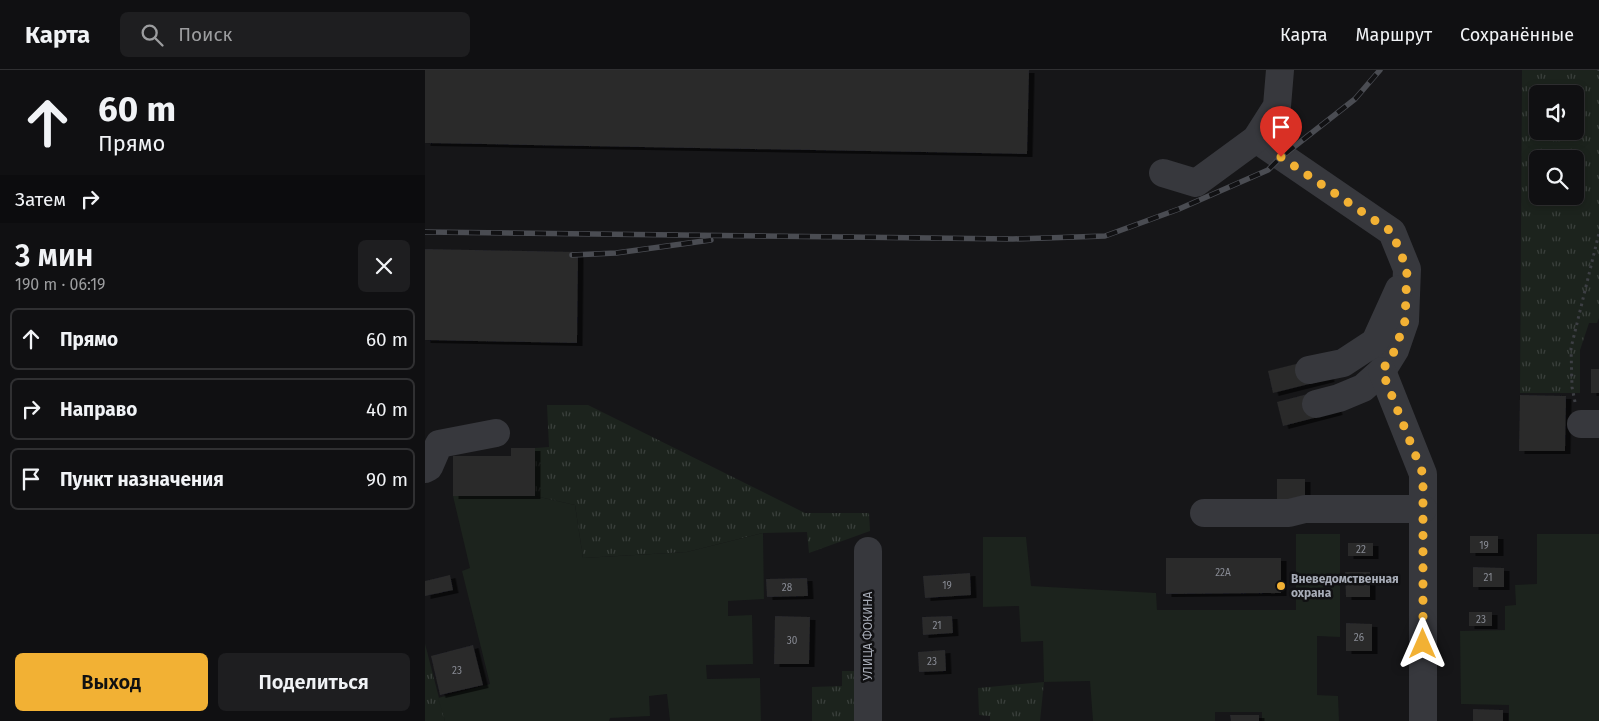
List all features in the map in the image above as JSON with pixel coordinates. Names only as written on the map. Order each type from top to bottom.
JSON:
[{"type":"street","points":[[1163,174],[1196,182],[1257,139],[1277,106],[1280,70]]},
{"type":"street","points":[[1257,139],[1392,232],[1407,269],[1405,321],[1395,350],[1382,371],[1363,388],[1339,398],[1316,404]]},
{"type":"street","points":[[1309,370],[1343,363],[1375,342],[1407,269]]},
{"type":"street","points":[[1382,371],[1423,474],[1423,721]]},
{"type":"street","points":[[425,469],[429,467],[439,444],[496,434]]},
{"type":"street","points":[[1204,513],[1289,513],[1305,509],[1423,509]]},
{"type":"street","name":"УЛИЦА ФОКИНА","points":[[868,551],[868,721]]},
{"type":"path","points":[[1590,424],[1572,387],[1571,348],[1599,233]]},
{"type":"green space","points":[[1522,70],[1599,70],[1599,318],[1597,323],[1589,323],[1580,350],[1580,393],[1520,393]]},
{"type":"green space","points":[[547,405],[588,405],[805,513],[869,513],[870,531],[809,553],[807,532],[763,533],[687,552],[583,558],[575,505],[535,496],[535,448],[549,447]]},
{"type":"green space","points":[[453,496],[535,496],[575,505],[583,558],[687,552],[763,533],[764,599],[728,601],[728,616],[752,615],[753,664],[706,665],[707,679],[760,678],[761,721],[670,721],[667,694],[649,696],[650,716],[610,718],[609,721],[445,721],[438,698],[490,684],[462,571],[470,568]]},
{"type":"green space","points":[[1296,534],[1340,534],[1340,637],[1317,636],[1317,695],[1338,696],[1339,721],[1262,721],[1262,712],[1215,712],[1215,721],[1093,721],[1090,681],[1044,682],[1043,641],[1021,642],[1019,606],[983,607],[983,537],[1026,537],[1031,586],[1156,593],[1157,610],[1296,610]]},
{"type":"green space","points":[[1537,534],[1599,534],[1599,721],[1509,721],[1509,705],[1461,704],[1460,631],[1505,630],[1505,606],[1516,605],[1515,585],[1537,584]]},
{"type":"green space","points":[[425,644],[445,721],[425,721]]},
{"type":"green space","points":[[842,671],[859,671],[859,721],[812,721],[812,687],[842,686]]},
{"type":"green space","points":[[1044,682],[1040,721],[990,721],[990,716],[979,715],[978,688]]},
{"type":"building","points":[[425,70],[1029,70],[1027,154],[425,143]]},
{"type":"building","points":[[425,249],[578,252],[577,343],[425,340]]},
{"type":"building","points":[[1324,357],[1329,379],[1273,393],[1268,371]]},
{"type":"building","points":[[1591,369],[1599,369],[1599,393],[1591,393]]},
{"type":"building","points":[[1331,388],[1337,412],[1283,426],[1277,402]]},
{"type":"building","points":[[1520,395],[1566,396],[1565,451],[1519,451]]},
{"type":"building","points":[[511,448],[535,448],[535,496],[453,496],[453,456],[511,456]]},
{"type":"building","points":[[1277,479],[1305,479],[1305,499],[1277,499]]},
{"type":"building","points":[[1470,536],[1498,536],[1498,553],[1470,553]]},
{"type":"building","points":[[1348,543],[1373,543],[1373,556],[1348,556]]},
{"type":"building","points":[[1166,558],[1281,558],[1281,593],[1166,594]]},
{"type":"building","points":[[1473,567],[1504,568],[1504,587],[1473,587]]},
{"type":"building","points":[[1345,572],[1370,572],[1370,597],[1346,597]]},
{"type":"building","points":[[970,573],[971,595],[925,598],[923,576]]},
{"type":"building","points":[[450,575],[453,590],[425,596],[425,581]]},
{"type":"building","points":[[807,578],[808,596],[767,597],[766,579]]},
{"type":"building","points":[[1469,612],[1492,612],[1492,626],[1469,626]]},
{"type":"building","points":[[775,616],[810,617],[809,664],[774,664]]},
{"type":"building","points":[[952,616],[953,633],[923,635],[922,617]]},
{"type":"building","points":[[1346,623],[1372,624],[1372,651],[1346,651]]},
{"type":"building","points":[[473,645],[483,685],[440,695],[431,656]]},
{"type":"building","points":[[945,650],[946,671],[919,672],[918,652]]},
{"type":"building","points":[[1473,709],[1503,710],[1503,721],[1473,721]]},
{"type":"building","points":[[1230,715],[1259,715],[1259,721],[1231,721]]},
{"type":"railway","points":[[425,232],[1013,239],[1105,236],[1179,209],[1268,170],[1281,157],[1355,99],[1380,70]]},
{"type":"railway","points":[[572,255],[616,253],[711,240]]},
{"type":"place","name":"Вневедомственная охрана","points":[[1281,586]]},
{"type":"route","points":[[1281,157],[1392,232],[1407,269],[1405,321],[1395,350],[1382,371],[1423,474],[1423,644]]}]
